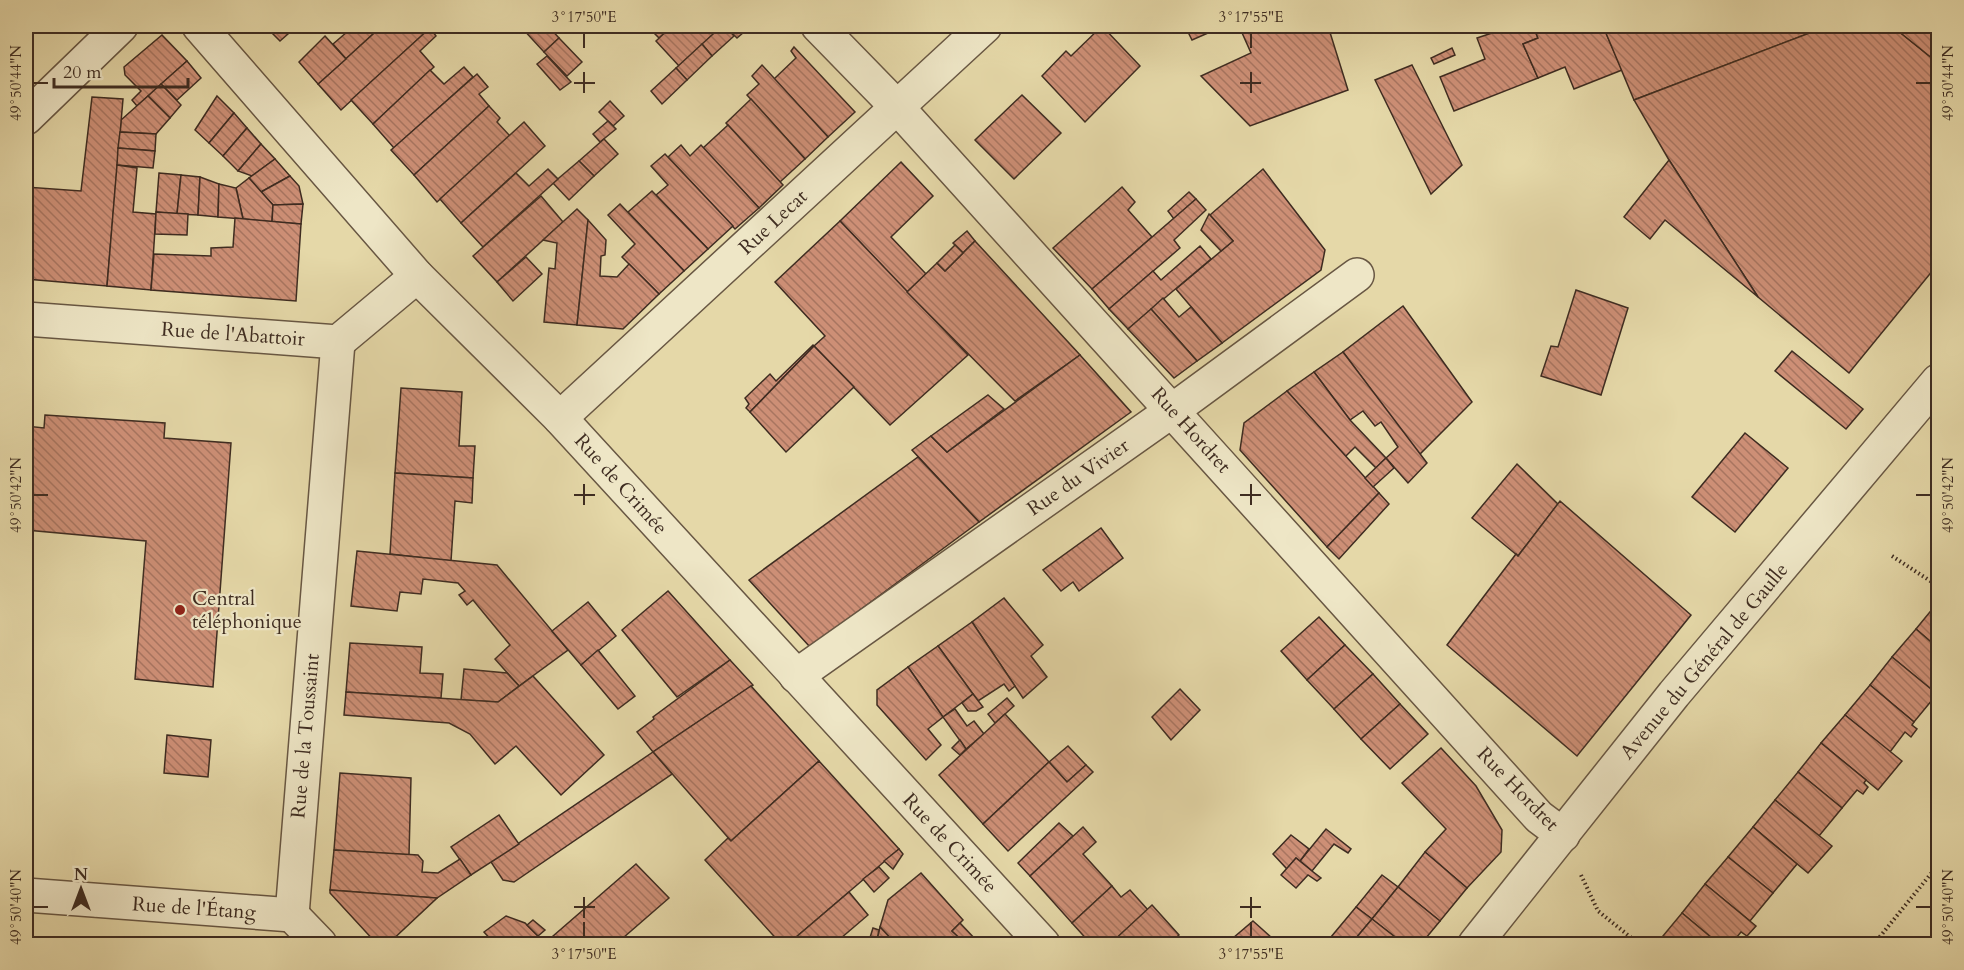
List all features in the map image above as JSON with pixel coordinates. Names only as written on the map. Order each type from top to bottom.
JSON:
[{"type":"street","points":[[26,118],[121,26]]},
{"type":"street","name":"Rue de Crimée","points":[[199,26],[417,276],[560,418],[1043,945]]},
{"type":"street","name":"Rue Hordret","points":[[818,26],[897,107],[1539,817],[1563,835]]},
{"type":"street","name":"Rue Lecat","points":[[560,418],[985,26]]},
{"type":"street","name":"Rue du Vivier","points":[[796,676],[1173,410],[1357,275]]},
{"type":"street","points":[[338,342],[417,276]]},
{"type":"street","name":"Rue de l'Abattoir","points":[[26,319],[338,342]]},
{"type":"street","name":"Rue de la Toussaint","points":[[292,915],[338,342]]},
{"type":"street","name":"Avenue du Général de Gaulle","points":[[1475,945],[1674,694],[1938,381]]},
{"type":"street","name":"Rue de l'Étang","points":[[26,896],[292,915]]},
{"type":"street","points":[[292,915],[320,945]]},
{"type":"path","points":[[1892,556],[1938,586]]},
{"type":"path","points":[[1563,835],[1598,911],[1639,945]]},
{"type":"path","points":[[1874,945],[1938,865]]},
{"type":"building","points":[[265,26],[297,26],[280,41]]},
{"type":"building","points":[[354,26],[365,26],[373,34],[346,59],[333,44]]},
{"type":"building","points":[[382,26],[394,26],[399,31],[406,26],[428,26],[430,28],[341,110],[318,84]]},
{"type":"building","points":[[548,26],[559,38],[544,52],[521,27]]},
{"type":"building","points":[[647,26],[672,26],[659,38]]},
{"type":"building","points":[[672,26],[722,26],[679,66],[656,41]]},
{"type":"building","points":[[722,26],[725,26],[734,36],[712,56],[702,44]]},
{"type":"building","points":[[725,26],[751,26],[737,38]]},
{"type":"building","points":[[1102,26],[1140,66],[1085,122],[1042,76],[1066,51],[1071,56]]},
{"type":"building","points":[[1185,26],[1224,26],[1192,40]]},
{"type":"building","points":[[1239,26],[1328,26],[1348,90],[1250,126],[1201,76],[1251,53]]},
{"type":"building","points":[[1513,26],[1533,26],[1538,38],[1523,44],[1538,78],[1454,111],[1440,77],[1485,59],[1477,38]]},
{"type":"building","points":[[1533,26],[1603,26],[1622,70],[1574,89],[1565,67],[1538,78],[1523,44],[1538,38]]},
{"type":"building","points":[[1603,26],[1828,26],[1634,100]]},
{"type":"building","points":[[1828,26],[1892,26],[1938,63],[1938,264],[1849,373],[1758,297],[1669,160],[1634,100]]},
{"type":"building","points":[[1892,26],[1938,26],[1938,63]]},
{"type":"building","points":[[430,28],[436,36],[420,51],[434,67],[373,124],[351,100]]},
{"type":"building","points":[[162,35],[187,61],[137,106],[132,100],[141,91],[125,75],[124,67]]},
{"type":"building","points":[[325,36],[346,59],[318,84],[299,62]]},
{"type":"building","points":[[559,38],[582,62],[567,76],[544,52]]},
{"type":"building","points":[[702,44],[712,56],[687,80],[676,68]]},
{"type":"building","points":[[794,47],[855,112],[828,137],[774,79],[796,58],[791,51]]},
{"type":"building","points":[[1452,48],[1455,55],[1434,64],[1431,58]]},
{"type":"building","points":[[547,56],[571,82],[560,90],[537,64]]},
{"type":"building","points":[[187,61],[201,78],[177,100],[161,84]]},
{"type":"building","points":[[762,65],[828,137],[805,159],[747,95],[759,84],[752,76]]},
{"type":"building","points":[[1412,65],[1462,165],[1431,194],[1375,80]]},
{"type":"building","points":[[464,67],[473,77],[394,148],[373,124],[430,70],[444,84]]},
{"type":"building","points":[[676,68],[687,80],[662,104],[651,91]]},
{"type":"building","points":[[477,74],[488,87],[479,94],[489,106],[414,175],[391,150]]},
{"type":"building","points":[[161,84],[181,105],[170,118],[148,96]]},
{"type":"building","points":[[1022,95],[1061,133],[1014,179],[975,140]]},
{"type":"building","points":[[148,96],[170,118],[156,134],[120,132],[121,120]]},
{"type":"building","points":[[217,96],[234,113],[209,143],[195,130]]},
{"type":"building","points":[[92,97],[123,99],[107,286],[26,279],[26,187],[81,191]]},
{"type":"building","points":[[751,99],[805,159],[780,182],[726,123]]},
{"type":"building","points":[[610,101],[624,116],[613,126],[599,112]]},
{"type":"building","points":[[489,106],[500,118],[497,122],[510,136],[437,202],[414,175]]},
{"type":"building","points":[[234,113],[247,128],[223,156],[209,143]]},
{"type":"building","points":[[608,121],[616,129],[600,142],[593,134]]},
{"type":"building","points":[[524,122],[545,146],[461,223],[440,199]]},
{"type":"building","points":[[728,125],[783,185],[759,208],[703,148]]},
{"type":"building","points":[[247,128],[261,144],[238,171],[223,156]]},
{"type":"building","points":[[120,132],[156,134],[155,151],[118,148]]},
{"type":"building","points":[[604,139],[618,154],[594,176],[579,161]]},
{"type":"building","points":[[261,144],[275,159],[252,176],[238,171]]},
{"type":"building","points":[[681,145],[690,156],[701,145],[759,208],[735,229],[668,157]]},
{"type":"building","points":[[118,148],[155,151],[153,168],[117,165]]},
{"type":"building","points":[[665,154],[733,226],[708,249],[656,195],[668,185],[651,166]]},
{"type":"building","points":[[275,159],[290,176],[261,192],[249,178]]},
{"type":"building","points":[[1669,160],[1758,297],[1665,220],[1650,239],[1624,217]]},
{"type":"building","points":[[579,161],[594,176],[569,200],[553,183]]},
{"type":"building","points":[[901,162],[933,196],[891,237],[926,274],[907,292],[840,221]]},
{"type":"building","points":[[117,165],[137,168],[133,212],[156,214],[151,290],[107,286]]},
{"type":"building","points":[[548,169],[558,179],[483,247],[461,223],[516,173],[529,186]]},
{"type":"building","points":[[1263,169],[1325,250],[1321,270],[1222,343],[1176,289],[1233,241],[1210,215]]},
{"type":"building","points":[[159,173],[181,175],[177,214],[156,212]]},
{"type":"building","points":[[181,175],[200,177],[198,215],[177,214]]},
{"type":"building","points":[[290,176],[299,186],[303,204],[273,205],[261,192]]},
{"type":"building","points":[[200,177],[219,184],[218,217],[198,215]]},
{"type":"building","points":[[249,178],[273,205],[272,222],[243,219],[236,188]]},
{"type":"building","points":[[219,184],[236,188],[243,219],[218,217]]},
{"type":"building","points":[[1122,187],[1135,202],[1128,210],[1152,237],[1092,289],[1053,248]]},
{"type":"building","points":[[652,191],[708,249],[684,271],[628,212]]},
{"type":"building","points":[[1189,192],[1196,199],[1174,219],[1168,211]]},
{"type":"building","points":[[541,196],[563,222],[497,282],[473,256]]},
{"type":"building","points":[[1196,199],[1206,210],[1174,240],[1180,248],[1109,309],[1092,289]]},
{"type":"building","points":[[303,204],[301,224],[272,222],[273,205]]},
{"type":"building","points":[[620,204],[684,271],[659,294],[622,257],[635,244],[608,215]]},
{"type":"building","points":[[577,209],[588,220],[577,325],[544,322],[549,268],[555,269],[557,243],[543,240]]},
{"type":"building","points":[[156,212],[188,214],[187,235],[155,234]]},
{"type":"building","points":[[1209,214],[1233,241],[1221,251],[1201,230]]},
{"type":"building","points":[[235,218],[301,224],[296,301],[151,290],[154,254],[211,256],[211,248],[233,247]]},
{"type":"building","points":[[588,220],[606,240],[605,255],[601,256],[600,276],[617,277],[629,264],[659,294],[623,329],[577,325]]},
{"type":"building","points":[[840,221],[968,355],[890,425],[814,346],[825,336],[775,282]]},
{"type":"building","points":[[967,231],[975,241],[963,253],[953,243]]},
{"type":"building","points":[[975,241],[1080,355],[1015,401],[907,292],[937,263],[945,271]]},
{"type":"building","points":[[955,245],[963,253],[945,271],[937,263]]},
{"type":"building","points":[[1200,246],[1211,259],[1128,329],[1109,309],[1153,271],[1161,280]]},
{"type":"building","points":[[526,257],[542,274],[513,301],[497,282]]},
{"type":"building","points":[[1576,290],[1628,308],[1601,395],[1541,376],[1551,346],[1558,347]]},
{"type":"building","points":[[1163,298],[1179,317],[1191,307],[1222,343],[1197,361],[1151,309]]},
{"type":"building","points":[[1403,306],[1472,402],[1419,455],[1343,352]]},
{"type":"building","points":[[1151,309],[1197,361],[1174,378],[1128,329]]},
{"type":"building","points":[[813,345],[750,412],[746,408],[749,404],[745,398],[770,374],[776,381]]},
{"type":"building","points":[[814,346],[854,387],[786,452],[750,412]]},
{"type":"building","points":[[1792,351],[1863,409],[1846,429],[1775,371]]},
{"type":"building","points":[[1343,352],[1427,463],[1408,483],[1386,458],[1398,447],[1381,422],[1375,426],[1363,411],[1350,420],[1314,372]]},
{"type":"building","points":[[1080,355],[1131,412],[979,522],[912,450],[931,436],[947,452]]},
{"type":"building","points":[[1314,372],[1350,420],[1386,458],[1376,468],[1355,447],[1345,457],[1287,391]]},
{"type":"building","points":[[401,388],[462,392],[459,446],[475,446],[473,478],[395,473]]},
{"type":"building","points":[[1287,391],[1379,493],[1327,547],[1240,450],[1244,423]]},
{"type":"building","points":[[988,395],[1004,409],[947,452],[931,436]]},
{"type":"building","name":"Central téléphonique","points":[[45,415],[165,423],[164,438],[231,443],[213,687],[135,679],[146,541],[26,530],[26,426],[44,428]]},
{"type":"building","points":[[1745,433],[1788,468],[1735,532],[1692,497]]},
{"type":"building","points":[[918,457],[979,522],[810,647],[749,580]]},
{"type":"building","points":[[1386,458],[1394,468],[1373,487],[1365,478]]},
{"type":"building","points":[[1517,464],[1558,504],[1518,556],[1472,518]]},
{"type":"building","points":[[395,473],[473,478],[472,503],[455,501],[451,561],[390,554]]},
{"type":"building","points":[[1379,493],[1389,504],[1339,559],[1327,547]]},
{"type":"building","points":[[1560,501],[1691,615],[1577,756],[1447,645],[1516,554],[1518,556]]},
{"type":"building","points":[[1101,528],[1123,558],[1079,591],[1073,582],[1061,591],[1043,570]]},
{"type":"building","points":[[357,551],[497,565],[568,650],[519,686],[495,659],[510,645],[473,600],[467,605],[459,595],[465,591],[458,583],[423,579],[421,594],[400,592],[397,611],[351,606]]},
{"type":"building","points":[[668,591],[730,660],[677,697],[622,630]]},
{"type":"building","points":[[1004,598],[1043,645],[1031,656],[1047,677],[1023,698],[972,622]]},
{"type":"building","points":[[588,602],[616,636],[581,665],[552,631]]},
{"type":"building","points":[[1938,602],[1938,648],[1916,629]]},
{"type":"building","points":[[1319,617],[1345,645],[1307,680],[1281,651]]},
{"type":"building","points":[[972,622],[1015,686],[1009,691],[1004,684],[978,701],[938,646]]},
{"type":"building","points":[[1916,629],[1938,648],[1937,694],[1892,657]]},
{"type":"building","points":[[350,643],[422,647],[420,673],[443,674],[441,698],[346,692]]},
{"type":"building","points":[[1345,645],[1373,674],[1334,709],[1307,680]]},
{"type":"building","points":[[938,646],[973,694],[943,717],[908,667]]},
{"type":"building","points":[[598,650],[635,696],[618,709],[581,665]]},
{"type":"building","points":[[1892,657],[1937,694],[1914,722],[1870,685]]},
{"type":"building","points":[[730,660],[753,685],[653,752],[637,732],[654,719],[653,717]]},
{"type":"building","points":[[908,667],[943,717],[928,729],[941,745],[926,760],[877,705],[877,690]]},
{"type":"building","points":[[464,669],[507,673],[519,686],[498,702],[461,700]]},
{"type":"building","points":[[1373,674],[1400,704],[1361,739],[1334,709]]},
{"type":"building","points":[[533,676],[604,755],[561,795],[516,746],[495,764],[470,734],[449,723],[344,715],[346,692],[498,702]]},
{"type":"building","points":[[1870,685],[1914,722],[1912,725],[1917,729],[1911,737],[1905,732],[1890,752],[1845,715]]},
{"type":"building","points":[[751,686],[819,761],[731,841],[653,752]]},
{"type":"building","points":[[1180,689],[1200,710],[1171,740],[1152,717]]},
{"type":"building","points":[[973,694],[983,707],[976,711],[968,711],[962,703]]},
{"type":"building","points":[[1007,698],[1014,706],[995,723],[988,714]]},
{"type":"building","points":[[1400,704],[1428,734],[1390,769],[1361,739]]},
{"type":"building","points":[[955,709],[967,726],[974,721],[984,734],[966,749],[943,717]]},
{"type":"building","points":[[1005,714],[1049,762],[983,824],[939,775]]},
{"type":"building","points":[[1845,715],[1902,761],[1878,790],[1821,743]]},
{"type":"building","points":[[167,735],[211,740],[208,777],[164,773]]},
{"type":"building","points":[[960,740],[966,749],[960,755],[952,748]]},
{"type":"building","points":[[1821,743],[1866,780],[1864,783],[1868,787],[1863,794],[1857,790],[1842,808],[1798,772]]},
{"type":"building","points":[[1068,746],[1086,765],[1067,782],[1049,762]]},
{"type":"building","points":[[1441,748],[1476,786],[1502,830],[1501,852],[1467,888],[1425,852],[1446,829],[1402,783]]},
{"type":"building","points":[[653,752],[672,774],[514,882],[503,880],[491,862]]},
{"type":"building","points":[[819,761],[899,849],[788,944],[781,944],[705,860],[728,838],[731,841]]},
{"type":"building","points":[[1049,762],[1067,782],[1086,765],[1093,772],[1008,851],[983,824]]},
{"type":"building","points":[[1798,772],[1842,808],[1819,836],[1775,800]]},
{"type":"building","points":[[340,773],[411,778],[409,855],[334,850]]},
{"type":"building","points":[[1775,800],[1832,846],[1808,873],[1753,827]]},
{"type":"building","points":[[499,815],[519,844],[471,875],[451,847]]},
{"type":"building","points":[[1059,823],[1073,836],[1030,876],[1018,863]]},
{"type":"building","points":[[1083,827],[1096,842],[1083,854],[1112,886],[1072,923],[1030,876]]},
{"type":"building","points":[[1753,827],[1797,864],[1773,893],[1728,857]]},
{"type":"building","points":[[1326,829],[1351,849],[1348,853],[1334,844],[1312,871],[1300,861]]},
{"type":"building","points":[[1291,835],[1309,849],[1300,861],[1296,858],[1287,869],[1273,854]]},
{"type":"building","points":[[899,849],[903,854],[893,869],[884,861]]},
{"type":"building","points":[[334,850],[418,855],[423,861],[422,872],[438,873],[460,859],[471,875],[437,898],[330,890]]},
{"type":"building","points":[[1425,852],[1467,888],[1440,921],[1398,887]]},
{"type":"building","points":[[1728,857],[1773,893],[1750,921],[1705,884]]},
{"type":"building","points":[[1296,858],[1321,878],[1317,881],[1308,875],[1296,888],[1281,875]]},
{"type":"building","points":[[636,864],[669,898],[616,944],[545,943]]},
{"type":"building","points":[[879,867],[889,878],[874,892],[863,879]]},
{"type":"building","points":[[921,873],[963,920],[952,931],[966,944],[896,944],[880,927],[888,900]]},
{"type":"building","points":[[1382,875],[1398,887],[1372,919],[1356,907]]},
{"type":"building","points":[[1705,884],[1756,926],[1747,936],[1741,932],[1731,944],[1719,944],[1682,913]]},
{"type":"building","points":[[1112,886],[1121,897],[1130,890],[1148,910],[1110,944],[1091,944],[1072,923]]},
{"type":"building","points":[[1398,887],[1440,921],[1421,944],[1404,944],[1372,919]]},
{"type":"building","points":[[330,890],[437,898],[388,944],[377,944],[330,893]]},
{"type":"building","points":[[849,892],[868,915],[834,944],[788,944]]},
{"type":"building","points":[[1152,905],[1179,935],[1169,944],[1110,944]]},
{"type":"building","points":[[1356,907],[1372,919],[1351,944],[1340,944],[1331,937]]},
{"type":"building","points":[[1682,913],[1719,944],[1662,944],[1658,942]]},
{"type":"building","points":[[506,916],[525,923],[546,944],[495,944],[484,932]]},
{"type":"building","points":[[1372,919],[1404,944],[1351,944]]},
{"type":"building","points":[[533,920],[545,930],[538,936],[527,925]]},
{"type":"building","points":[[1253,921],[1271,937],[1263,944],[1226,944]]},
{"type":"building","points":[[960,923],[977,941],[974,944],[966,944],[952,931]]},
{"type":"building","points":[[880,927],[896,944],[882,944],[877,939]]},
{"type":"building","points":[[873,928],[879,930],[876,944],[868,944]]},
{"type":"place","name":"Central téléphonique","points":[[180,610]]}]
